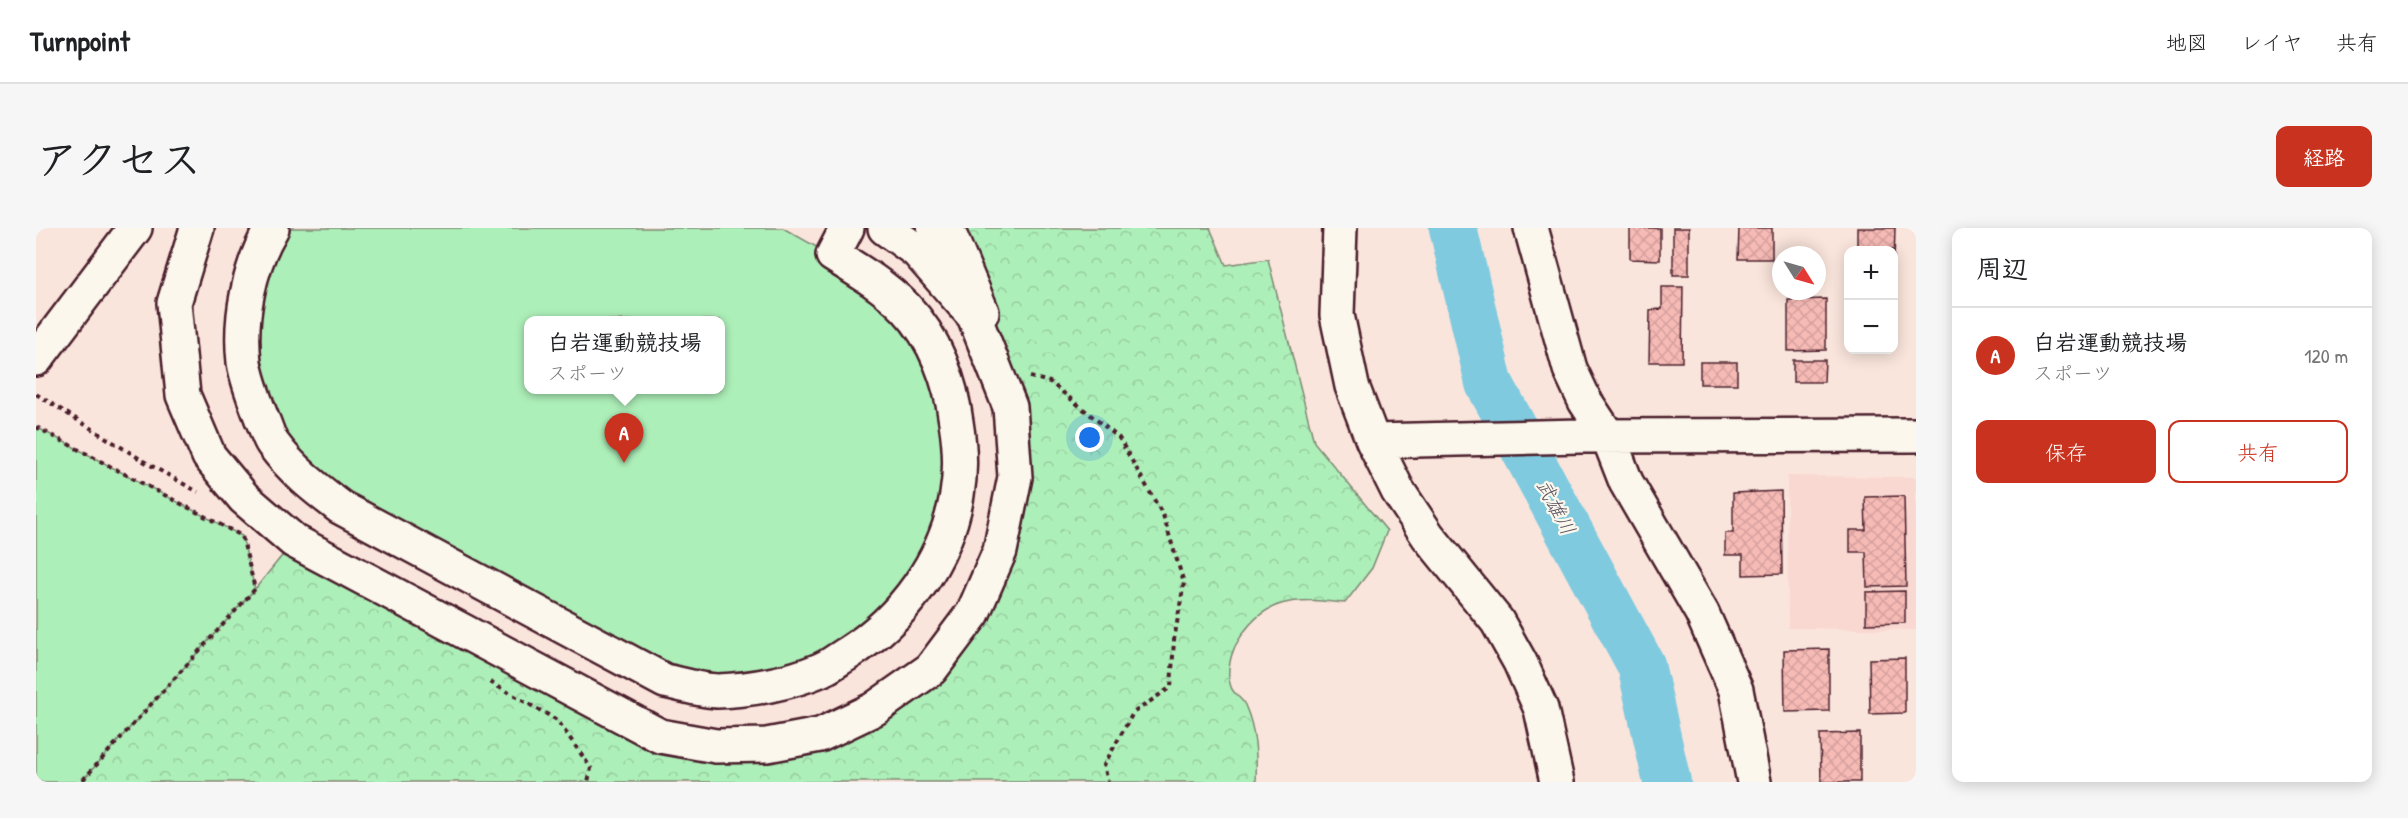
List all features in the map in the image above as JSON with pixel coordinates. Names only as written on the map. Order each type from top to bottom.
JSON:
[{"type":"street","points":[[36,359],[135,228]]},
{"type":"street","points":[[196,228],[174,303],[183,395],[209,456],[244,498],[294,541],[660,736],[716,746],[767,745],[820,735],[874,709],[931,669],[973,613],[1000,551],[1015,477],[1010,407],[974,316],[917,251],[885,228]]},
{"type":"street","points":[[272,228],[265,239],[251,280],[244,320],[244,363],[254,399],[272,442],[299,476],[340,507],[664,681],[716,691],[767,686],[821,670],[860,645],[893,618],[923,581],[945,538],[957,494],[960,451],[954,408],[945,374],[930,342],[907,309],[873,279],[833,255],[847,228]]},
{"type":"street","points":[[934,228],[951,238],[995,341]]},
{"type":"street","points":[[1340,228],[1336,315],[1352,386],[1373,441],[1398,491],[1428,536],[1497,621],[1520,662],[1541,709],[1557,782]]},
{"type":"street","points":[[1531,228],[1570,369],[1585,401],[1594,436],[1626,482],[1702,614],[1736,690],[1754,782]]},
{"type":"street","points":[[1373,441],[1594,436],[1916,435]]},
{"type":"path","points":[[1020,374],[1050,382],[1119,438],[1162,515],[1184,583],[1174,640],[1171,687],[1133,713],[1104,765],[1108,782]]},
{"type":"path","points":[[36,427],[242,537],[255,589],[81,782]]},
{"type":"shaded area","points":[[1787,476],[1916,477],[1916,630],[1788,628]]},
{"type":"green space","points":[[272,228],[783,228],[873,279],[944,373],[945,538],[860,645],[716,691],[340,507],[254,400],[245,363]]},
{"type":"green space","points":[[961,228],[1210,228],[1226,265],[1268,259],[1314,442],[1387,531],[1372,568],[1345,603],[1297,601],[1270,608],[1258,616],[1237,643],[1232,653],[1229,676],[1232,689],[1245,705],[1252,724],[1256,752],[1256,782],[81,782],[255,589],[294,541],[660,736],[767,745],[931,669],[1015,477]]},
{"type":"green space","points":[[36,427],[242,536],[255,589],[81,782],[36,782]]},
{"type":"building","points":[[1630,228],[1660,228],[1660,260],[1630,259]]},
{"type":"building","points":[[1673,228],[1689,228],[1689,275],[1673,275]]},
{"type":"building","points":[[1739,228],[1772,228],[1772,259],[1738,259]]},
{"type":"building","points":[[1857,228],[1895,228],[1894,246],[1857,246]]},
{"type":"building","points":[[1662,287],[1683,287],[1682,362],[1649,362],[1650,310],[1662,309]]},
{"type":"building","points":[[1788,300],[1826,300],[1826,350],[1788,351]]},
{"type":"building","points":[[1793,360],[1825,360],[1824,382],[1793,382]]},
{"type":"building","points":[[1700,362],[1737,362],[1737,384],[1700,384]]},
{"type":"building","points":[[1781,491],[1782,574],[1743,575],[1743,555],[1725,555],[1725,533],[1733,533],[1733,493]]},
{"type":"building","points":[[1904,496],[1906,586],[1867,587],[1866,552],[1850,552],[1850,530],[1866,530],[1865,497]]},
{"type":"building","points":[[1905,591],[1905,623],[1866,624],[1866,592]]},
{"type":"building","points":[[1829,649],[1829,711],[1785,712],[1784,650]]},
{"type":"building","points":[[1905,658],[1905,713],[1870,714],[1869,659]]},
{"type":"building","points":[[1860,733],[1860,782],[1821,782],[1820,734]]},
{"type":"waterway","name":"武雄川","points":[[1453,228],[1489,383],[1641,665],[1667,782]]},
{"type":"place","name":"白岩運動競技場","points":[[624,463]]}]
